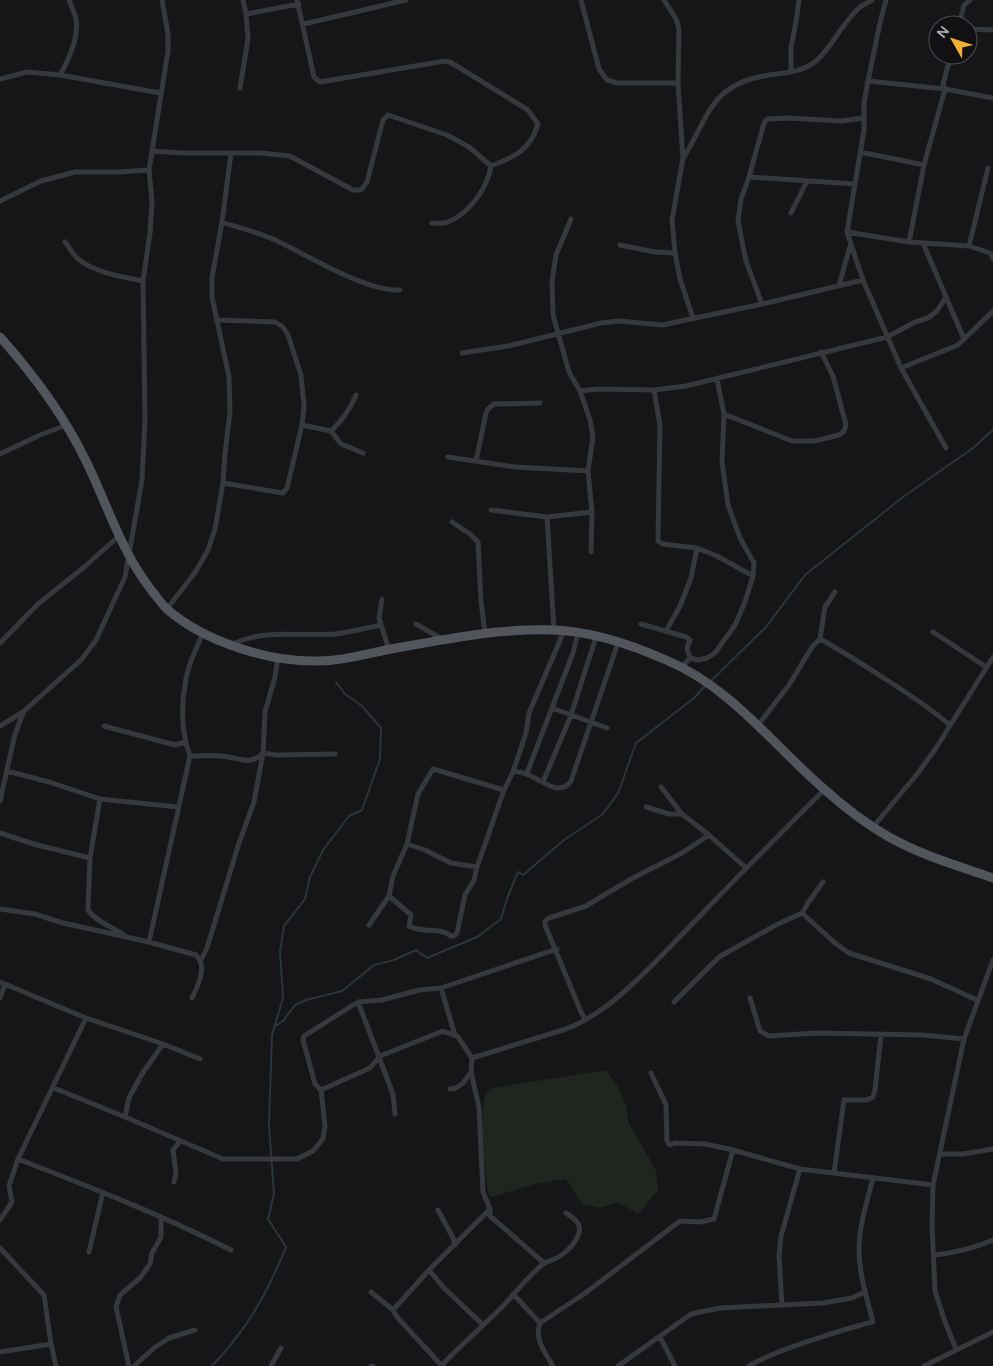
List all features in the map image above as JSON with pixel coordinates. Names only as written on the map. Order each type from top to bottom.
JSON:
[{"type":"main road","points":[[0,337],[44,391],[67,425],[85,459],[128,556],[145,582],[167,610],[203,632],[231,645],[278,657],[313,661],[340,659],[445,640],[510,631],[564,631],[618,643],[666,660],[703,679],[745,712],[824,790],[872,828],[919,851],[993,878]]},
{"type":"street","points":[[60,75],[69,58],[75,34],[76,19],[69,0]]},
{"type":"street","points":[[0,726],[24,712],[81,660],[96,640],[125,577],[142,480],[145,422],[142,282],[150,234],[152,201],[148,170],[168,51],[168,34],[162,0]]},
{"type":"street","points":[[240,88],[248,39],[243,0]]},
{"type":"street","points":[[304,24],[383,2],[406,0]]},
{"type":"street","points":[[581,0],[599,69],[607,80],[617,83],[678,83]]},
{"type":"street","points":[[664,0],[676,19],[679,29],[678,83],[684,158],[672,220],[675,253],[680,278],[693,318]]},
{"type":"street","points":[[791,72],[791,47],[799,0]]},
{"type":"street","points":[[684,158],[706,114],[722,94],[734,85],[752,78],[791,72],[815,62],[858,8],[872,0]]},
{"type":"street","points":[[886,0],[864,103],[860,152],[847,232],[863,280],[901,368],[946,448]]},
{"type":"street","points":[[962,15],[964,5],[970,0]]},
{"type":"street","points":[[246,14],[298,2],[314,77],[320,82],[445,61],[450,62],[528,110],[538,124],[535,136],[524,150],[509,159],[491,166]]},
{"type":"street","points":[[978,29],[993,30]]},
{"type":"street","points":[[909,242],[924,165],[945,89],[942,84],[948,65]]},
{"type":"street","points":[[0,79],[27,72],[60,75],[160,93]]},
{"type":"street","points":[[868,81],[945,89],[993,98]]},
{"type":"street","points":[[152,151],[261,153],[290,156],[353,190],[361,190],[367,182],[383,120],[388,116],[448,135],[469,147],[491,166]]},
{"type":"street","points":[[762,304],[746,261],[738,221],[741,199],[749,178],[764,123],[767,119],[787,118],[841,121],[864,118]]},
{"type":"street","points":[[860,152],[924,165]]},
{"type":"street","points":[[167,610],[208,550],[215,528],[223,483],[230,412],[229,377],[212,297],[212,278],[231,153]]},
{"type":"street","points":[[432,223],[450,221],[463,212],[481,191],[491,166]]},
{"type":"street","points":[[969,246],[988,168]]},
{"type":"street","points":[[0,201],[41,180],[75,172],[148,170]]},
{"type":"street","points":[[749,178],[854,184]]},
{"type":"street","points":[[791,213],[807,181]]},
{"type":"street","points":[[571,219],[556,255],[552,281],[553,315],[569,372],[588,409],[592,438],[588,470],[592,512],[591,552]]},
{"type":"street","points":[[222,222],[272,238],[307,257],[356,279],[391,291],[400,290]]},
{"type":"street","points":[[847,232],[909,242],[969,246],[992,256]]},
{"type":"street","points":[[65,242],[77,258],[89,266],[142,282]]},
{"type":"street","points":[[839,285],[851,243]]},
{"type":"street","points":[[923,243],[964,339]]},
{"type":"street","points":[[620,245],[656,252],[675,253]]},
{"type":"street","points":[[462,353],[508,346],[601,323],[619,321],[662,325],[863,280]]},
{"type":"street","points":[[580,391],[598,389],[654,390],[717,380],[821,352],[887,337],[915,322],[928,318],[938,311],[946,297]]},
{"type":"street","points":[[901,368],[958,345],[993,311]]},
{"type":"street","points":[[216,320],[275,322],[284,327],[301,376],[304,406],[302,425],[287,488],[283,494],[223,483]]},
{"type":"street","points":[[724,414],[792,441],[815,441],[839,435],[846,426],[833,376],[821,352]]},
{"type":"street","points":[[690,658],[698,660],[715,653],[735,625],[753,576],[754,562],[740,538],[728,505],[722,462],[724,414],[717,380]]},
{"type":"street","points":[[654,390],[660,425],[658,541],[663,544],[697,548],[717,556],[753,576]]},
{"type":"street","points":[[331,431],[349,411],[356,395]]},
{"type":"street","points":[[476,461],[486,413],[491,406],[494,404],[540,403]]},
{"type":"street","points":[[0,454],[40,435],[67,425]]},
{"type":"street","points":[[302,425],[331,431],[341,444],[363,453]]},
{"type":"street","points":[[448,457],[515,467],[588,470]]},
{"type":"street","points":[[491,510],[547,517],[592,512]]},
{"type":"street","points":[[547,517],[554,630]]},
{"type":"street","points":[[452,522],[478,542],[480,601],[485,634]]},
{"type":"street","points":[[0,643],[38,604],[119,536]]},
{"type":"street","points":[[666,631],[680,606],[691,578],[697,548]]},
{"type":"street","points":[[758,725],[789,685],[812,647],[820,639],[826,607],[835,592]]},
{"type":"street","points":[[382,599],[378,618],[389,650]]},
{"type":"street","points":[[416,624],[445,640]]},
{"type":"street","points":[[641,624],[686,637],[690,640],[688,648],[690,658]]},
{"type":"street","points":[[231,645],[248,637],[282,633],[335,634],[381,625]]},
{"type":"street","points":[[388,896],[411,915],[409,926],[414,930],[444,931],[451,936],[454,936],[456,933],[466,895],[474,880],[504,790],[514,772],[526,733],[529,713],[564,631]]},
{"type":"street","points":[[149,942],[190,756],[185,742],[183,716],[184,685],[203,632]]},
{"type":"street","points":[[933,632],[986,667]]},
{"type":"street","points":[[526,773],[573,653],[578,633]]},
{"type":"street","points":[[544,782],[571,715],[596,637]]},
{"type":"street","points":[[820,639],[903,690],[950,725]]},
{"type":"street","points":[[514,772],[526,773],[552,788],[562,789],[566,787],[570,781],[618,643]]},
{"type":"street","points":[[192,998],[199,982],[202,967],[201,960],[207,948],[239,843],[254,802],[264,753],[265,712],[275,677],[278,657]]},
{"type":"street","points":[[872,828],[918,773],[993,657]]},
{"type":"street","points":[[682,667],[690,658]]},
{"type":"street","points":[[552,708],[607,728]]},
{"type":"street","points":[[0,801],[15,734],[24,712]]},
{"type":"street","points":[[104,726],[175,745],[185,742]]},
{"type":"street","points":[[190,756],[223,756],[246,761],[258,759],[264,753]]},
{"type":"street","points":[[264,753],[276,755],[335,754]]},
{"type":"street","points":[[369,925],[388,896],[393,876],[407,844],[418,794],[433,769],[504,790]]},
{"type":"street","points":[[7,771],[100,798],[178,807]]},
{"type":"street","points":[[661,787],[682,814],[746,868]]},
{"type":"street","points":[[472,1058],[566,1029],[597,1014],[621,994],[824,790]]},
{"type":"street","points":[[100,798],[90,858],[88,913],[125,936]]},
{"type":"street","points":[[646,807],[669,814],[682,814]]},
{"type":"street","points":[[0,833],[37,845],[90,858]]},
{"type":"street","points":[[586,1020],[581,1012],[545,921],[586,906],[631,879],[682,853],[709,835]]},
{"type":"street","points":[[407,844],[425,850],[451,863],[477,867]]},
{"type":"street","points":[[674,1002],[727,951],[802,913],[822,882]]},
{"type":"street","points":[[0,909],[35,914],[149,942],[196,955],[201,960]]},
{"type":"street","points":[[802,913],[849,953],[931,979],[977,1000]]},
{"type":"street","points":[[54,1088],[223,1159],[297,1159],[313,1152],[323,1139],[325,1126],[321,1090],[315,1084],[303,1040],[304,1036],[358,1002],[382,1000],[419,990],[441,988],[557,949]]},
{"type":"street","points":[[956,1349],[944,1322],[935,1292],[933,1185],[964,1039],[993,960]]},
{"type":"street","points":[[0,998],[2,983],[86,1018],[163,1044],[200,1059]]},
{"type":"street","points":[[441,988],[455,1035]]},
{"type":"street","points":[[750,998],[760,1030],[769,1036],[817,1033],[923,1035],[964,1039]]},
{"type":"street","points":[[358,1002],[393,1094],[395,1114]]},
{"type":"street","points":[[0,1220],[12,1202],[9,1186],[18,1159],[54,1088],[86,1018]]},
{"type":"street","points":[[321,1090],[370,1068],[378,1058],[443,1031],[458,1037],[472,1058],[471,1072],[479,1107],[483,1192],[490,1209],[490,1216],[544,1263]]},
{"type":"street","points":[[834,1173],[844,1100],[867,1100],[873,1097],[881,1035]]},
{"type":"street","points":[[125,1117],[129,1098],[142,1074],[163,1044]]},
{"type":"street","points":[[450,1089],[456,1088],[463,1083],[471,1072]]},
{"type":"street","points":[[651,1073],[666,1105],[667,1141],[670,1145],[675,1143],[705,1144],[800,1169],[933,1185]]},
{"type":"street","points":[[174,1182],[176,1174],[173,1150],[180,1141]]},
{"type":"street","points":[[941,1154],[963,1154],[993,1149]]},
{"type":"street","points":[[553,1366],[540,1344],[538,1334],[540,1323],[584,1294],[680,1221],[700,1222],[714,1219],[733,1150]]},
{"type":"street","points":[[18,1159],[103,1192],[231,1250]]},
{"type":"street","points":[[782,1305],[781,1236],[800,1169]]},
{"type":"street","points":[[749,1366],[760,1360],[849,1328],[873,1322],[865,1292],[859,1251],[862,1222],[873,1178]]},
{"type":"street","points":[[89,1252],[103,1192]]},
{"type":"street","points":[[393,1310],[429,1270],[490,1209]]},
{"type":"street","points":[[438,1210],[453,1238],[454,1245]]},
{"type":"street","points":[[371,1292],[393,1310],[397,1317],[442,1366],[466,1339],[504,1306],[513,1294],[544,1263],[564,1254],[579,1233],[579,1224],[576,1219],[566,1212]]},
{"type":"street","points":[[129,1366],[116,1307],[117,1300],[120,1295],[140,1278],[150,1264],[152,1253],[161,1237],[161,1217]]},
{"type":"street","points":[[934,1255],[954,1253],[993,1240]]},
{"type":"street","points":[[0,1248],[44,1295],[56,1366]]},
{"type":"street","points":[[429,1270],[443,1287],[483,1325]]},
{"type":"street","points":[[618,1366],[691,1314],[720,1308],[838,1300],[852,1298],[865,1292]]},
{"type":"street","points":[[513,1294],[540,1323]]},
{"type":"street","points":[[134,1366],[154,1348],[169,1338],[195,1330]]},
{"type":"street","points":[[924,1366],[993,1332]]},
{"type":"street","points":[[660,1337],[675,1366]]},
{"type":"street","points":[[0,1352],[51,1344]]},
{"type":"street","points":[[271,1366],[281,1348]]},
{"type":"street","points":[[760,1360],[762,1366]]},
{"type":"shaded area","points":[[606,1070],[622,1094],[627,1108],[628,1122],[656,1170],[658,1190],[638,1214],[618,1202],[599,1208],[582,1204],[566,1179],[534,1184],[493,1197],[488,1194],[482,1138],[484,1096],[493,1088]]},
{"type":"waterway","points":[[711,681],[766,627],[805,575],[903,497],[973,448],[993,430]]},
{"type":"waterway","points":[[212,1366],[230,1346],[250,1318],[270,1283],[286,1247],[268,1219],[274,1194],[269,1125],[272,1035],[283,998],[280,951],[284,926],[305,899],[310,877],[323,850],[349,816],[362,810],[380,759],[381,728],[362,706],[345,694],[336,682]]},
{"type":"waterway","points":[[275,1026],[283,1021],[295,1005],[306,1000],[342,991],[374,965],[394,960],[416,950],[427,958],[477,937],[501,919],[518,872],[523,875],[564,840],[603,814],[618,793],[636,743],[694,698],[705,686]]}]
